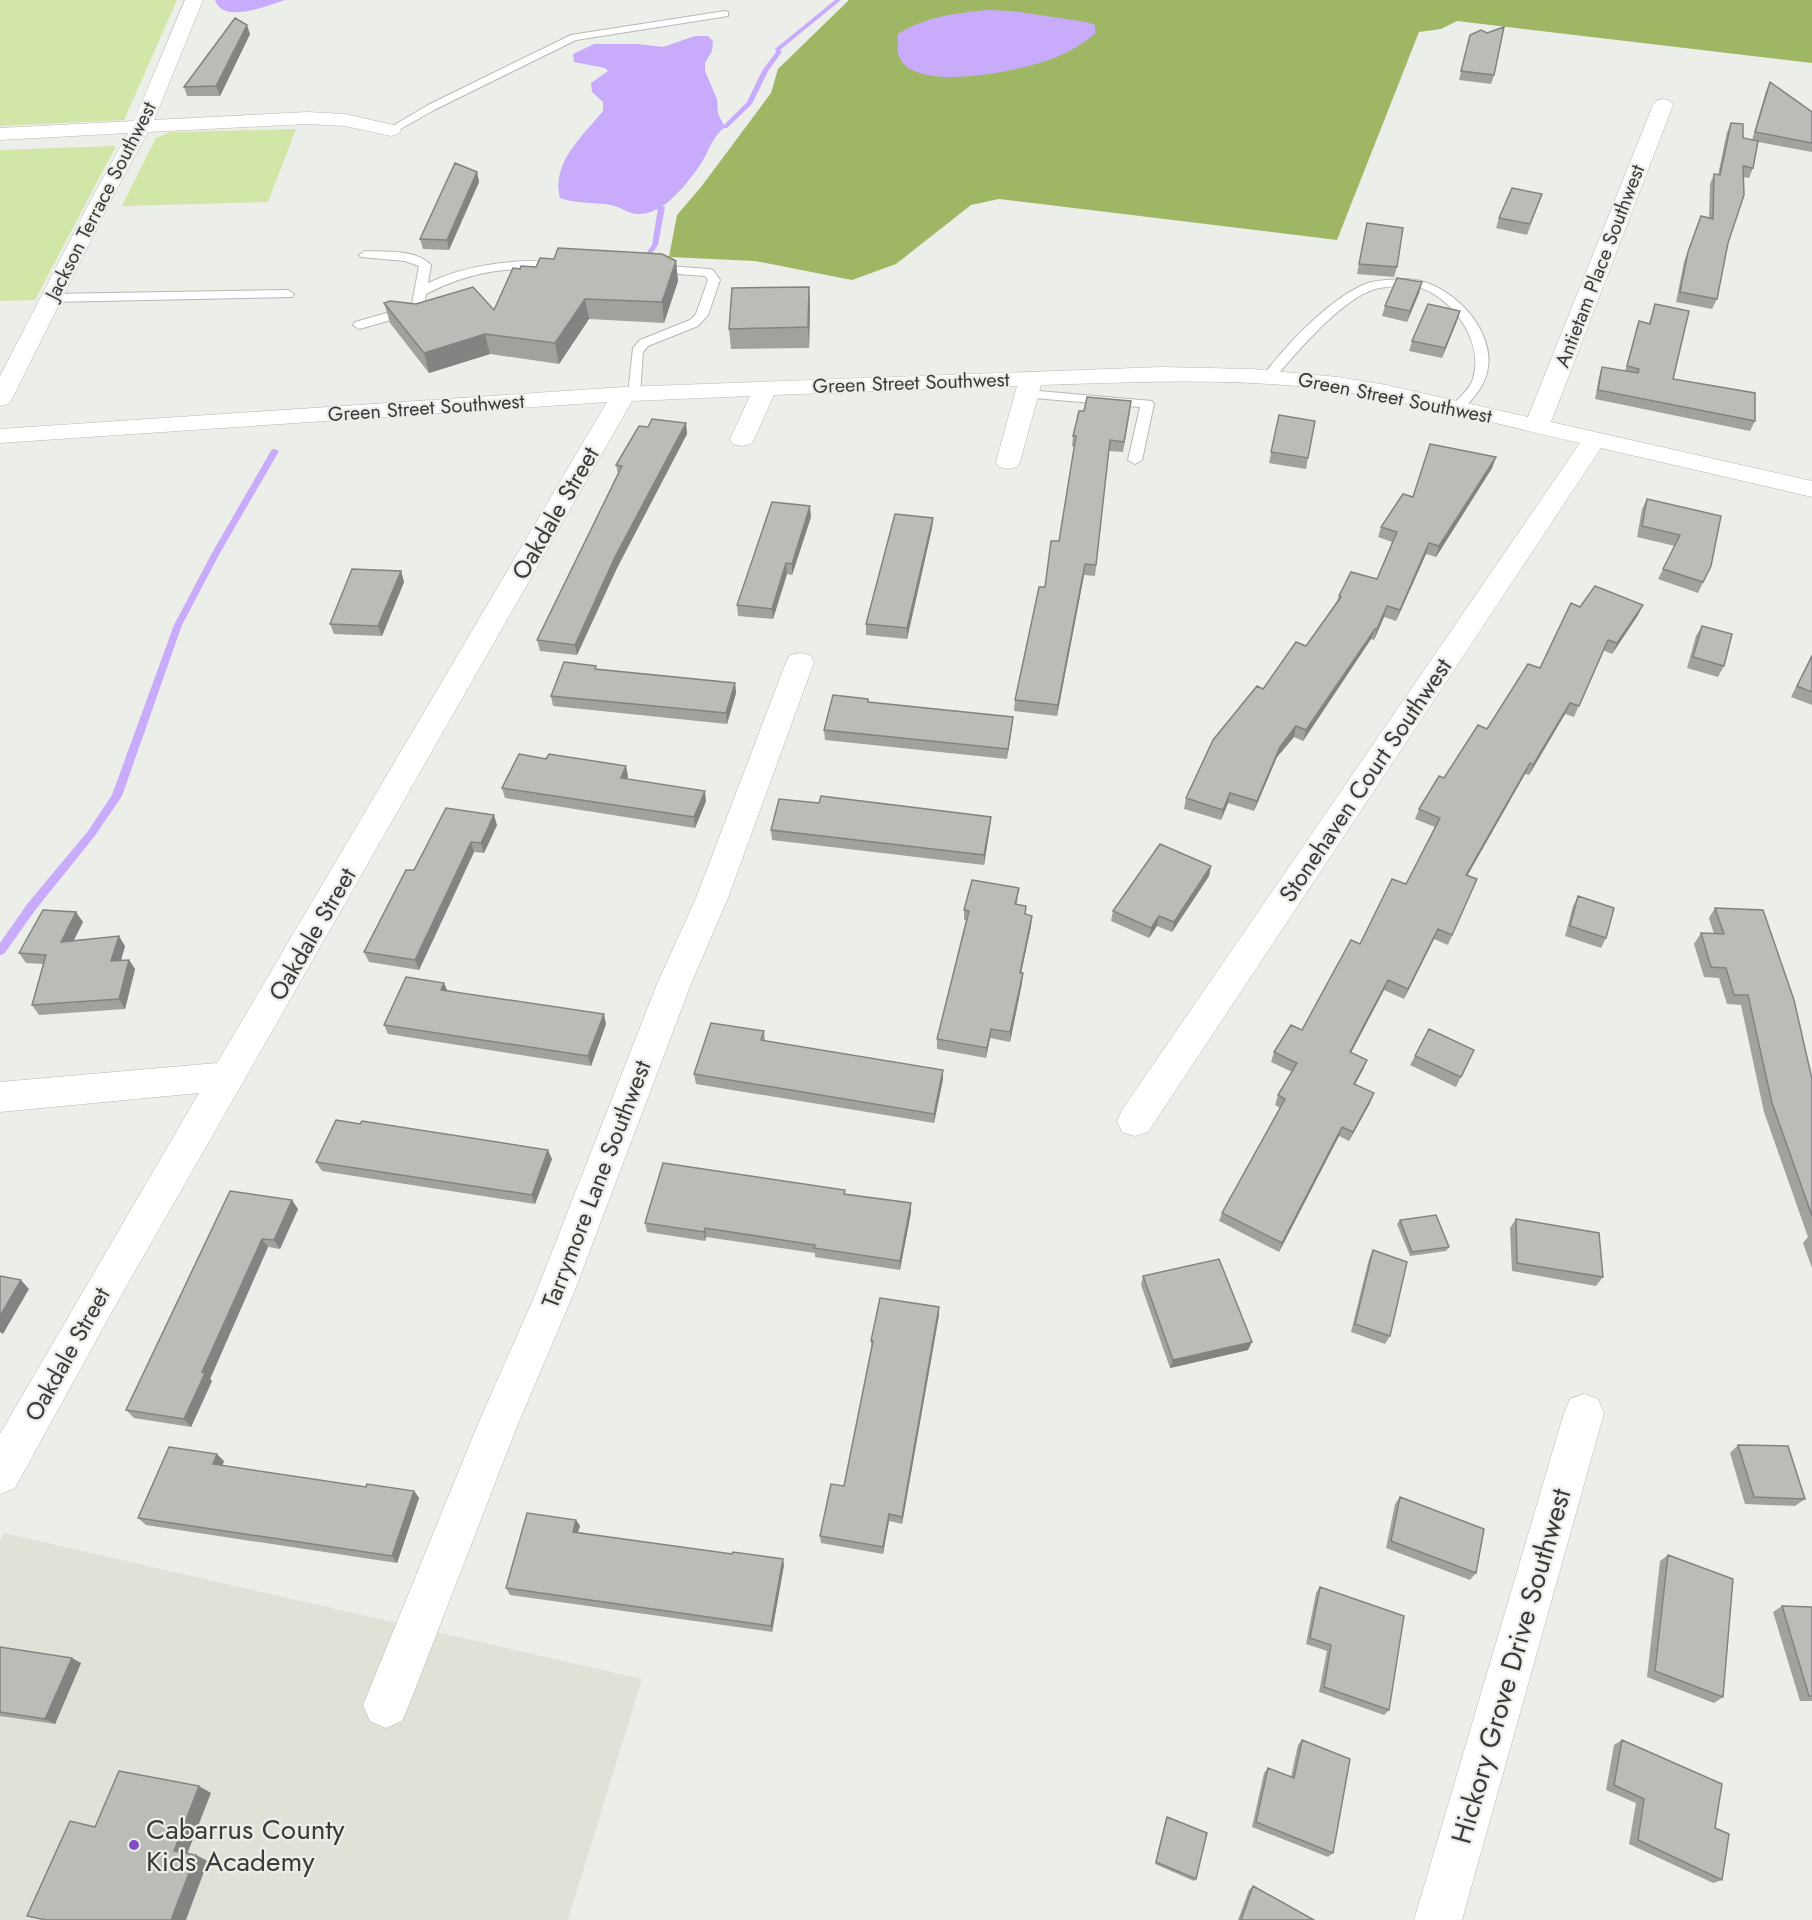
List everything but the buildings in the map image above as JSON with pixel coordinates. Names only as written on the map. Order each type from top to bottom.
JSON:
[{"type":"street","name":"Jackson Terrace Southwest","points":[[0,399],[103,196],[142,126],[194,0]]},
{"type":"street","name":"Antietam Place Southwest","points":[[1537,426],[1663,105]]},
{"type":"street","points":[[0,135],[307,118],[345,120],[391,130]]},
{"type":"street","name":"Green Street Southwest","points":[[0,436],[629,394],[765,389],[1029,386],[1161,374],[1268,377],[1348,385],[1812,489]]},
{"type":"street","points":[[1008,462],[1029,386]]},
{"type":"street","points":[[742,439],[765,389]]},
{"type":"street","name":"Oakdale Street","points":[[0,1474],[101,1294],[629,394]]},
{"type":"street","name":"Stonehaven Court Southwest","points":[[1135,1121],[1595,439]]},
{"type":"street","name":"Tarrymore Lane Southwest","points":[[386,1705],[498,1424],[554,1295],[674,984],[712,898],[800,662]]},
{"type":"street","points":[[0,1097],[229,1076]]},
{"type":"street","name":"Hickory Grove Drive Southwest","points":[[1438,1920],[1584,1413]]},
{"type":"lane","points":[[391,130],[432,107],[574,37],[724,14]]},
{"type":"lane","points":[[359,324],[412,310],[418,305],[425,265],[421,261],[365,255]]},
{"type":"lane","points":[[420,292],[459,274],[475,270],[537,264],[571,265]]},
{"type":"lane","points":[[629,394],[637,351],[644,343],[694,323],[702,315],[714,280],[709,273],[637,268]]},
{"type":"lane","points":[[1268,377],[1295,346],[1349,298],[1373,285],[1422,284],[1440,293],[1461,311],[1474,326],[1480,341],[1483,358],[1479,382],[1457,408]]},
{"type":"lane","points":[[51,298],[288,294]]},
{"type":"lane","points":[[1029,386],[1148,404],[1135,460]]},
{"type":"shaded area","points":[[215,0],[285,0],[258,9],[236,12],[220,7]]},
{"type":"shaded area","points":[[987,10],[1012,11],[1086,22],[1095,25],[1095,34],[1050,60],[1010,70],[963,77],[941,77],[921,73],[906,66],[898,53],[898,34],[908,28],[941,17]]},
{"type":"shaded area","points":[[695,36],[708,36],[713,41],[712,51],[705,63],[705,71],[717,99],[718,114],[725,127],[716,136],[688,181],[664,205],[646,213],[636,214],[614,206],[560,198],[558,185],[564,162],[570,151],[603,111],[603,102],[592,92],[591,83],[608,71],[605,68],[574,62],[573,54],[594,44],[638,44],[663,47]]},
{"type":"shaded area","points":[[4,1533],[642,1679],[568,1920],[0,1920],[0,1541]]},
{"type":"green space","points":[[0,0],[177,0],[124,120],[0,126]]},
{"type":"green space","points":[[849,0],[1812,0],[1812,63],[1457,21],[1441,29],[1419,32],[1337,240],[999,199],[971,205],[896,264],[852,280],[755,261],[669,257],[677,215],[701,187],[771,93],[778,69]]},
{"type":"green space","points":[[296,129],[268,202],[122,206],[156,138],[170,132]]},
{"type":"green space","points":[[116,146],[35,300],[0,301],[0,150]]},
{"type":"waterway","points":[[712,126],[725,127],[750,103],[765,71],[779,52],[777,50],[838,0]]},
{"type":"waterway","points":[[648,204],[662,207],[655,245],[650,252]]},
{"type":"waterway","points":[[0,951],[32,906],[91,834],[117,796],[178,625],[216,553],[275,451]]},
{"type":"place","name":"Cabarrus County Kids Academy","points":[[134,1845]]}]
